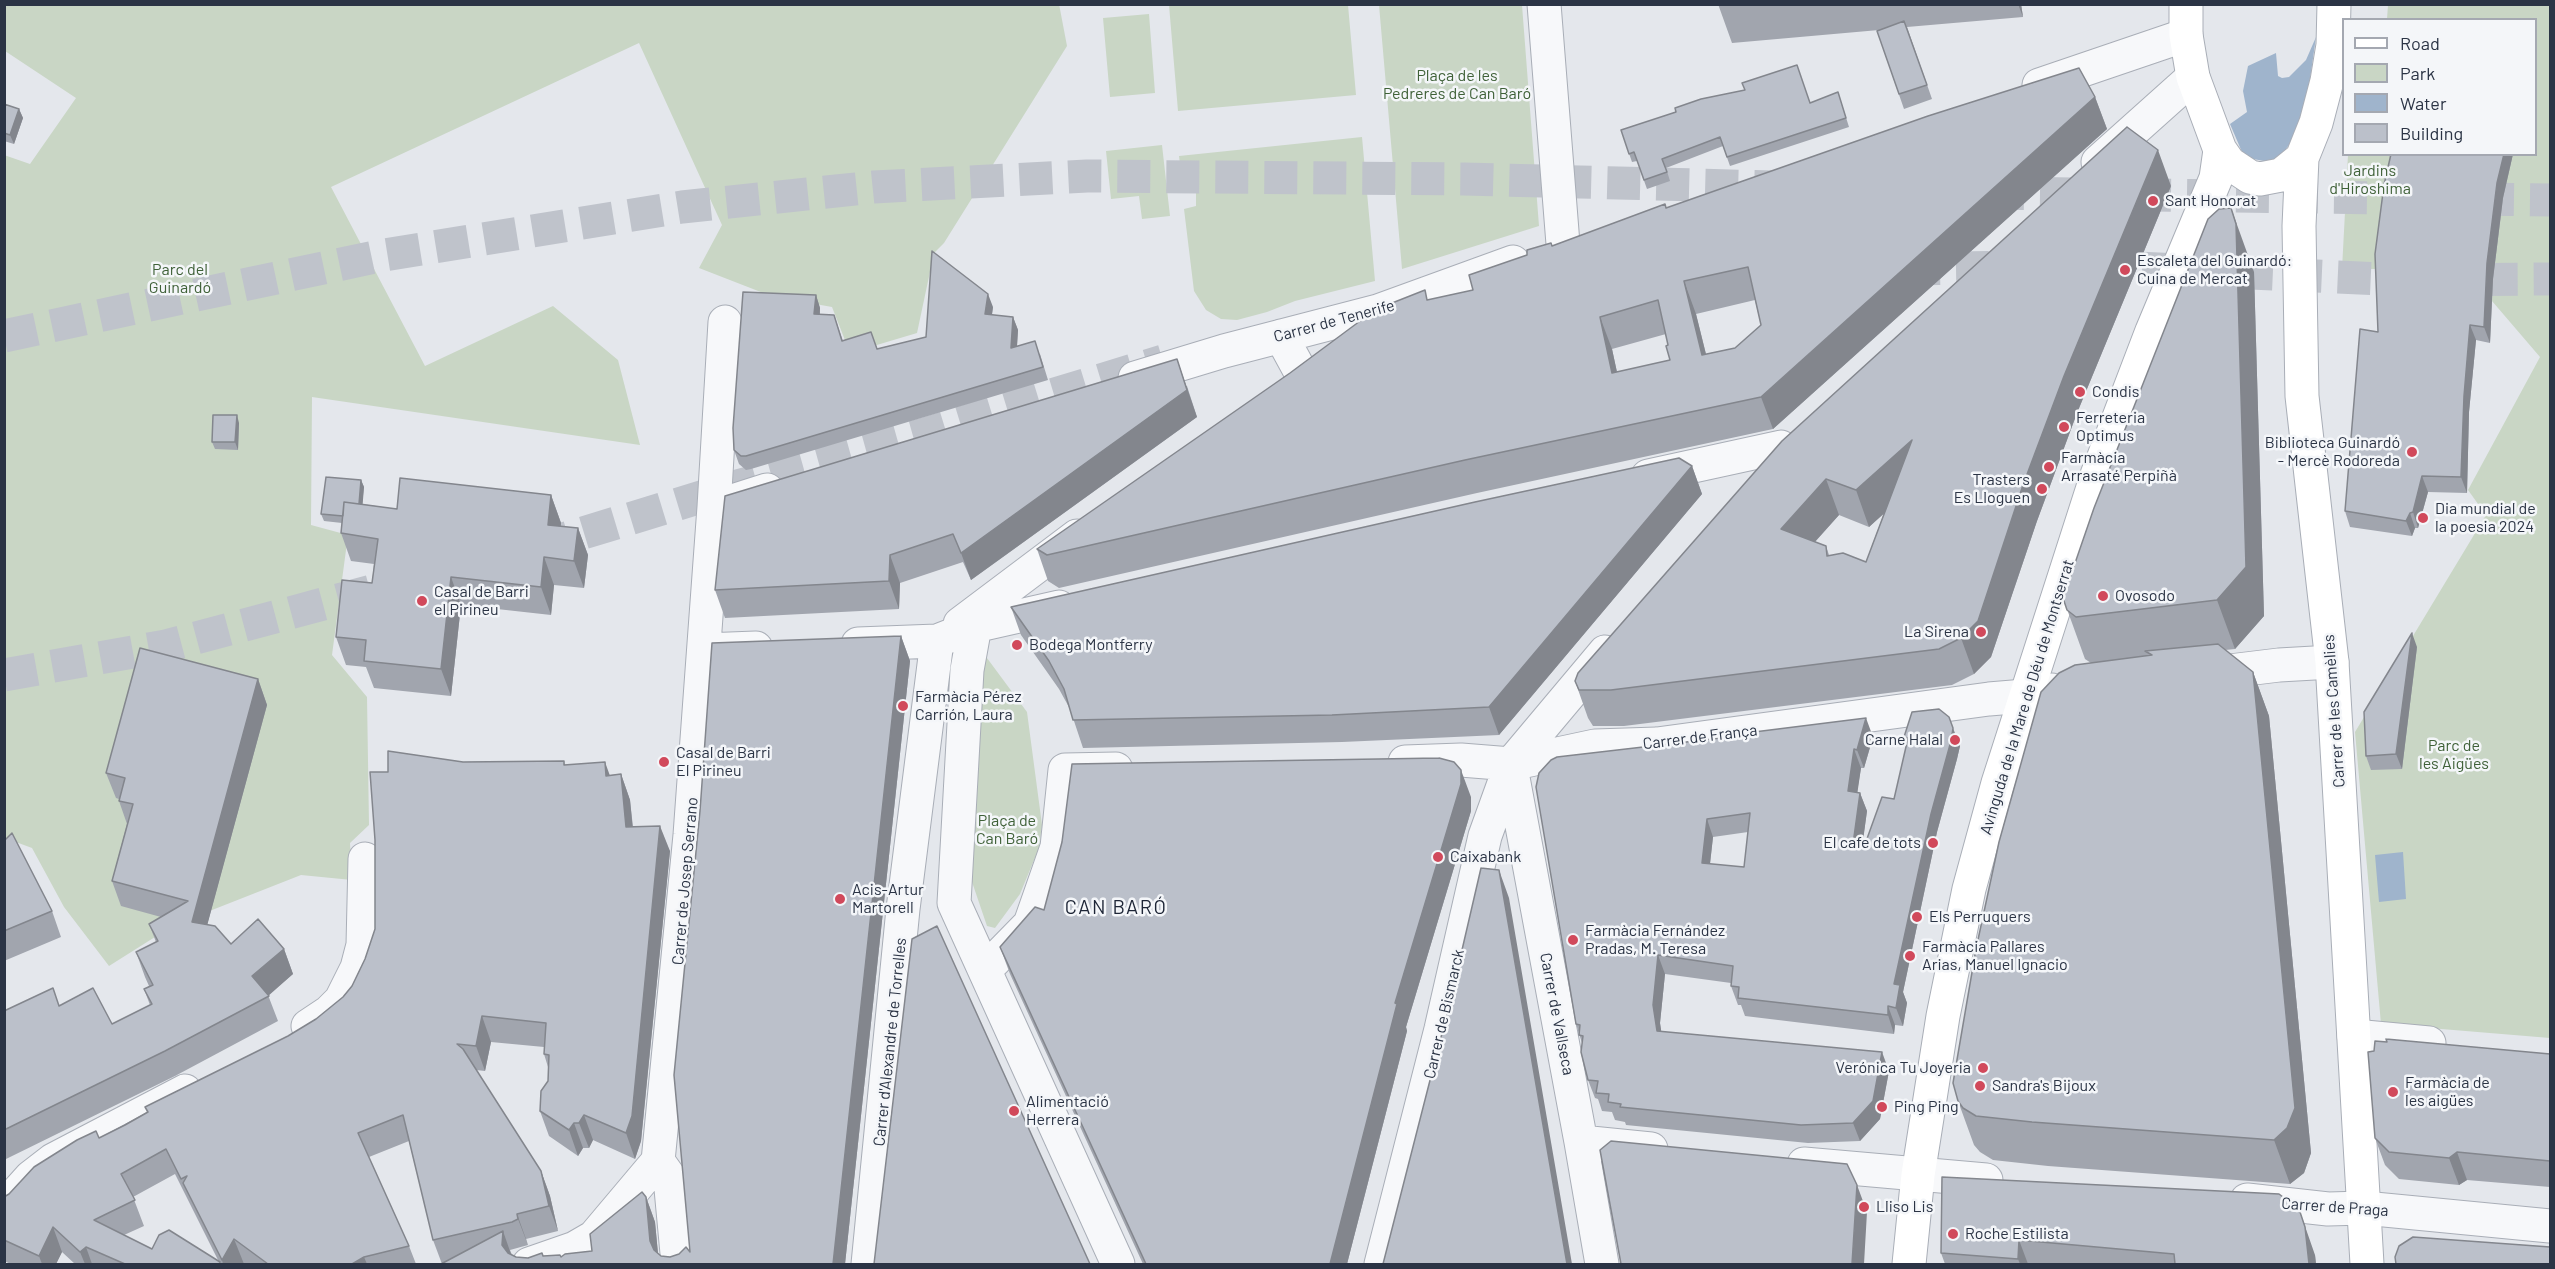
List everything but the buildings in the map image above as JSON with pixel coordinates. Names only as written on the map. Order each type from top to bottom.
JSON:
[{"type":"street","name":"Carrer de Tenerife","points":[[1111,386],[1378,310],[1576,239],[1544,4]]},
{"type":"street","points":[[2012,94],[2186,20],[2193,77],[2220,150],[2229,163],[2250,177],[2260,179],[2281,175],[2302,158],[2316,123],[2327,81],[2333,45],[2334,4]]},
{"type":"street","points":[[2074,183],[2193,77]]},
{"type":"street","name":"Avinguda de la Mare de Déu de Montserrat","points":[[1910,1264],[1918,1175],[1943,1016],[1969,889],[2025,696],[2097,476],[2152,331],[2216,178],[2220,150]]},
{"type":"street","name":"Carrer de les Camèlies","points":[[2302,158],[2299,207],[2302,396],[2332,662],[2367,1264]]},
{"type":"street","points":[[1281,336],[1289,377],[1378,310]]},
{"type":"street","name":"Carrer de Josep Serrano","points":[[658,1161],[690,835],[725,322]]},
{"type":"street","points":[[1616,482],[1792,437],[1750,483]]},
{"type":"street","points":[[714,507],[794,482]]},
{"type":"street","points":[[937,641],[1104,516]]},
{"type":"street","points":[[828,646],[937,641],[975,626],[1090,600]]},
{"type":"street","points":[[1511,764],[1628,625]]},
{"type":"street","points":[[975,626],[967,670],[954,903],[1118,1264]]},
{"type":"street","name":"Carrer d'Alexandre de Torrelles","points":[[868,1264],[908,868],[937,641]]},
{"type":"street","points":[[704,650],[780,647]]},
{"type":"street","points":[[2179,676],[2279,665],[2332,662]]},
{"type":"street","name":"Carrer de França","points":[[1378,762],[1461,760],[1511,764],[1595,746],[1658,744],[2025,696],[2076,686]]},
{"type":"street","name":"Carrer de Vallseca","points":[[1511,764],[1602,1264]]},
{"type":"street","name":"Carrer de Bismarck","points":[[1381,1264],[1442,1029],[1485,836],[1511,764]]},
{"type":"street","points":[[985,970],[1030,924],[1057,846],[1065,770],[1151,768]]},
{"type":"street","points":[[284,1040],[329,1012],[341,1000],[357,968],[363,945],[365,860]]},
{"type":"street","points":[[2354,1036],[2455,1046]]},
{"type":"street","points":[[4,1207],[31,1177],[53,1160],[212,1077]]},
{"type":"street","points":[[1581,1142],[1676,1151]]},
{"type":"street","points":[[1769,1160],[2015,1182]]},
{"type":"street","points":[[529,1264],[575,1248],[594,1237],[658,1161],[670,1178],[678,1264]]},
{"type":"street","name":"Carrer de Praga","points":[[2218,1198],[2328,1209],[2364,1208],[2550,1226]]},
{"type":"green space","name":"Parc del Guinardó","points":[[1059,4],[1067,46],[944,243],[934,253],[917,333],[850,353],[832,307],[771,296],[699,268],[722,225],[639,43],[331,187],[425,366],[553,306],[618,360],[640,445],[312,397],[311,525],[348,535],[332,655],[367,697],[369,825],[350,843],[352,880],[301,875],[174,925],[109,966],[64,907],[32,848],[5,838],[4,155],[30,164],[76,98],[5,51],[5,5]]},
{"type":"green space","points":[[1169,5],[1348,5],[1356,95],[1178,111]]},
{"type":"green space","name":"Plaça de les Pedreres de Can Baró","points":[[1379,5],[1522,5],[1539,226],[1402,269]]},
{"type":"green space","name":"Parc de les Aigües","points":[[2388,5],[2550,5],[2550,1038],[2381,1024],[2355,732],[2486,515],[2468,490],[2540,357],[2492,301],[2496,249],[2512,156],[2537,156],[2537,18],[2387,18]]},
{"type":"green space","points":[[1149,14],[1155,93],[1110,97],[1103,18]]},
{"type":"green space","name":"Plaça de les Pedreres de Can Baró","points":[[1362,137],[1375,281],[1295,301],[1237,320],[1221,319],[1206,310],[1194,291],[1184,209],[1196,206],[1196,188],[1183,187],[1179,156]]},
{"type":"green space","points":[[1162,145],[1170,216],[1142,219],[1139,196],[1111,199],[1106,151]]},
{"type":"green space","name":"Jardins d'Hiroshima","points":[[2348,156],[2400,156],[2381,269],[2342,269]]},
{"type":"green space","name":"Plaça de Can Baró","points":[[984,654],[1027,712],[1042,825],[1039,848],[1020,894],[995,928],[987,926],[971,879]]},
{"type":"water","points":[[2316,37],[2307,101],[2292,141],[2279,158],[2269,162],[2248,158],[2242,152],[2230,124],[2247,112],[2243,91],[2248,66],[2276,53],[2278,76],[2289,77],[2306,60]]},
{"type":"water","points":[[2403,852],[2406,899],[2379,902],[2375,855]]},
{"type":"tunnel","points":[[4,336],[384,255],[682,207],[874,187],[1087,176],[1464,179],[1772,187]]},
{"type":"tunnel","points":[[1991,193],[2550,200]]},
{"type":"tunnel","points":[[2093,266],[2405,280],[2550,279]]},
{"type":"tunnel","points":[[1907,269],[2018,267]]},
{"type":"tunnel","points":[[537,547],[734,487],[921,435],[1163,361]]},
{"type":"tunnel","points":[[4,675],[166,646],[383,588]]},
{"type":"place","name":"Sant Honorat","points":[[2153,201]]},
{"type":"place","name":"Escaleta del Guinardó: Cuina de Mercat","points":[[2125,270]]},
{"type":"place","name":"Condis","points":[[2080,392]]},
{"type":"place","name":"Ferreteria Optimus","points":[[2064,427]]},
{"type":"place","name":"Biblioteca Guinardó - Mercè Rodoreda","points":[[2412,452]]},
{"type":"place","name":"Farmàcia Arrasaté Perpiñà","points":[[2049,467]]},
{"type":"place","name":"Trasters Es Lloguen","points":[[2042,489]]},
{"type":"place","name":"Dia mundial de la poesia 2024","points":[[2423,518]]},
{"type":"place","name":"Ovosodo","points":[[2103,596]]},
{"type":"place","name":"Casal de Barri el Pirineu","points":[[422,601]]},
{"type":"place","name":"La Sirena","points":[[1981,632]]},
{"type":"place","name":"Bodega Montferry","points":[[1017,645]]},
{"type":"place","name":"Farmàcia Pérez Carrión, Laura","points":[[903,706]]},
{"type":"place","name":"Carne Halal","points":[[1955,740]]},
{"type":"place","name":"Casal de Barri El Pirineu","points":[[664,762]]},
{"type":"place","name":"El cafe de tots","points":[[1933,843]]},
{"type":"place","name":"Caixabank","points":[[1438,857]]},
{"type":"place","name":"Acis-Artur Martorell","points":[[840,899]]},
{"type":"place","name":"Els Perruquers","points":[[1917,917]]},
{"type":"place","name":"Farmàcia Fernández Pradas, M. Teresa","points":[[1573,940]]},
{"type":"place","name":"Farmàcia Pallares Arias, Manuel Ignacio","points":[[1910,956]]},
{"type":"place","name":"Verónica Tu Joyeria","points":[[1983,1068]]},
{"type":"place","name":"Sandra's Bijoux","points":[[1980,1086]]},
{"type":"place","name":"Farmàcia de les aigües","points":[[2393,1092]]},
{"type":"place","name":"Ping Ping","points":[[1882,1107]]},
{"type":"place","name":"Alimentació Herrera","points":[[1014,1111]]},
{"type":"place","name":"Lliso Lis","points":[[1864,1207]]},
{"type":"place","name":"Roche Estilista","points":[[1953,1234]]},
{"type":"district","name":"CAN BARÓ","points":[[1116,907]]}]
